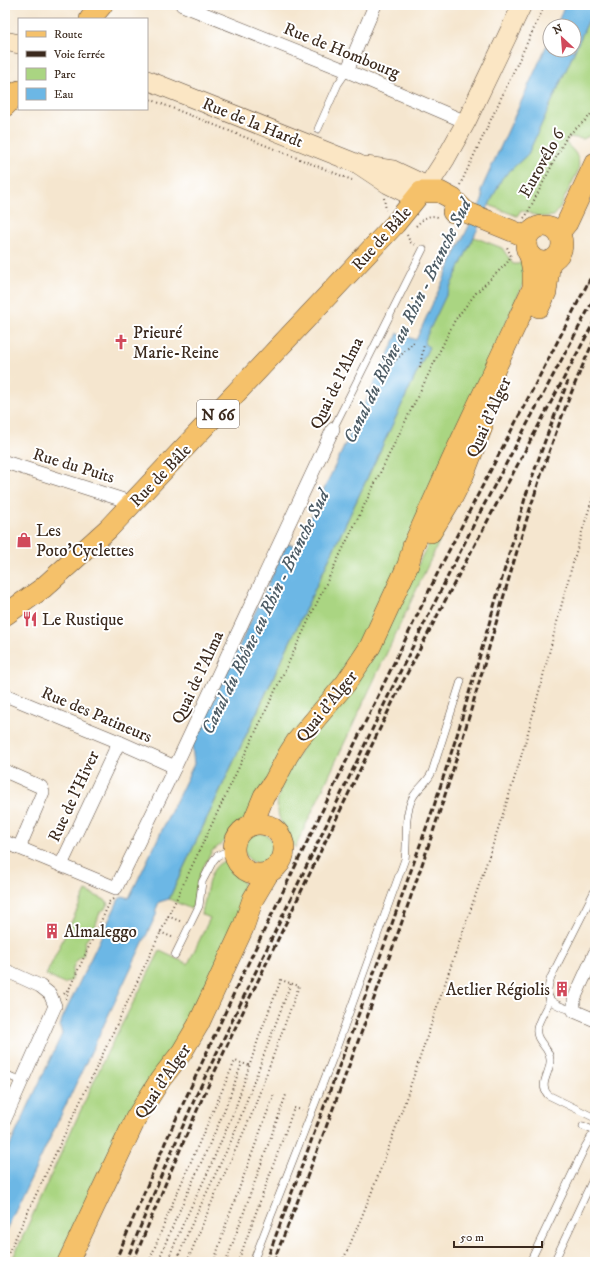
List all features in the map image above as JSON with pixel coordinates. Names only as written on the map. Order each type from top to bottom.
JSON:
[{"type":"main road","points":[[91,18],[102,5]]},
{"type":"main road","name":"Rue de Bâle","points":[[5,615],[43,588],[108,529],[405,230],[428,192],[466,122],[522,5]]},
{"type":"main road","points":[[5,41],[18,44]]},
{"type":"main road","name":"Rue de la Hardt","points":[[148,80],[356,172],[388,184],[428,192],[447,212],[475,216],[519,242]]},
{"type":"main road","points":[[5,106],[18,93]]},
{"type":"main road","points":[[559,233],[567,223],[595,163]]},
{"type":"main road","points":[[544,226],[555,229],[559,233],[562,238],[562,249],[555,259],[550,261],[539,261],[519,242],[533,229],[544,226]]},
{"type":"main road","name":"Quai d'Alger","points":[[234,850],[234,844],[239,834],[247,827],[252,825],[264,796],[274,782],[297,741],[346,683],[370,647],[408,565],[413,546],[533,288],[533,272],[519,242]]},
{"type":"main road","name":"Quai d'Alger","points":[[408,565],[419,552],[443,514],[463,476],[482,428],[546,292],[550,261]]},
{"type":"main road","name":"Quai d'Alger","points":[[68,1262],[136,1118],[160,1080],[190,1039],[204,1013],[243,928],[253,899],[269,872],[279,864],[284,852],[282,840],[275,829],[272,815],[274,782]]},
{"type":"main road","points":[[252,825],[264,824],[275,829]]},
{"type":"main road","points":[[234,850],[237,861],[245,870],[257,874],[269,872]]},
{"type":"main road","points":[[245,870],[253,899]]},
{"type":"street","name":"Rue de Hombourg","points":[[182,5],[347,71],[466,122]]},
{"type":"street","points":[[347,71],[375,5]]},
{"type":"street","name":"Quai de l'Alma","points":[[116,888],[175,767],[333,429]]},
{"type":"street","name":"Rue du Puits","points":[[5,462],[133,503]]},
{"type":"street","name":"Rue des Patineurs","points":[[5,695],[175,767]]},
{"type":"street","name":"Rue de l'Hiver","points":[[61,865],[119,742]]},
{"type":"street","points":[[5,772],[41,787],[43,792],[19,848]]},
{"type":"street","points":[[5,842],[116,888]]},
{"type":"street","points":[[595,953],[574,999],[574,1011],[595,1020]]},
{"type":"street","points":[[5,970],[40,986],[50,994],[55,1006],[22,1082],[9,1100],[5,1119]]},
{"type":"lane","points":[[318,129],[338,84],[347,71]]},
{"type":"lane","name":"Quai de l'Alma","points":[[333,429],[423,249]]},
{"type":"lane","points":[[253,1262],[332,1060],[405,859],[409,809],[416,793],[432,772],[462,681]]},
{"type":"lane","points":[[175,955],[199,906],[202,882],[213,861],[217,856],[234,850]]},
{"type":"lane","points":[[574,1011],[554,1005],[547,995],[547,987],[595,890]]},
{"type":"lane","points":[[550,1000],[536,1029],[541,1043],[548,1051],[550,1057],[550,1064],[544,1083],[544,1089],[548,1095],[595,1118]]},
{"type":"lane","points":[[5,1074],[22,1082]]},
{"type":"lane","points":[[583,1126],[595,1131]]},
{"type":"lane","points":[[530,1262],[585,1147],[591,1137],[595,1135]]},
{"type":"lane","points":[[554,1262],[595,1175]]},
{"type":"path","points":[[461,183],[545,5]]},
{"type":"path","points":[[148,98],[356,172]]},
{"type":"path","name":"Eurovélo 6","points":[[519,242],[517,222],[526,216],[567,136],[595,109]]},
{"type":"path","points":[[382,192],[386,207],[386,216],[405,230],[410,242],[423,249]]},
{"type":"path","points":[[405,230],[424,218],[432,215],[444,219]]},
{"type":"path","points":[[5,1260],[333,569],[455,320],[476,292],[507,262],[519,242]]},
{"type":"path","points":[[383,364],[390,366],[416,340]]},
{"type":"path","points":[[420,367],[424,344]]},
{"type":"path","points":[[342,1262],[363,1214],[390,1141],[486,865],[517,770],[569,577],[595,492]]},
{"type":"path","points":[[55,1006],[70,987],[116,888]]},
{"type":"path","points":[[168,916],[189,926]]},
{"type":"path","points":[[160,932],[182,942]]},
{"type":"path","points":[[167,1262],[224,1136],[251,1066],[260,1034],[281,980],[299,986],[251,1116],[187,1262]]},
{"type":"path","points":[[176,1262],[190,1228],[233,1137],[291,983]]},
{"type":"path","points":[[148,1262],[235,1061],[251,1066]]},
{"type":"path","points":[[158,1262],[172,1225],[218,1126],[242,1063]]},
{"type":"path","points":[[214,1262],[225,1227],[274,1094]]},
{"type":"path","points":[[226,1262],[286,1095]]},
{"type":"path","points":[[238,1262],[294,1108]]},
{"type":"green space","points":[[595,6],[595,133],[583,139],[569,137],[566,143],[578,158],[579,166],[578,171],[558,211],[554,216],[540,217],[521,210],[517,216],[489,205],[502,178],[528,154],[571,58],[582,58],[582,35]]},
{"type":"green space","points":[[474,237],[502,248],[513,264],[519,264],[522,260],[528,273],[366,640],[250,815],[233,829],[223,843],[212,851],[201,871],[195,889],[194,903],[191,909],[169,899],[429,347],[424,344],[427,335]]},
{"type":"green space","points":[[453,512],[295,848],[282,824],[277,809],[278,796],[286,773],[416,570],[423,553],[441,526]]},
{"type":"green space","points":[[259,833],[270,837],[274,848],[270,859],[259,863],[248,859],[244,848],[248,837]]},
{"type":"green space","points":[[225,861],[236,868],[242,879],[244,889],[243,900],[241,912],[202,1003],[61,1262],[11,1262],[107,1053],[160,951],[188,964],[210,918],[201,914],[210,876],[219,864]]},
{"type":"green space","points":[[86,891],[105,900],[108,904],[106,908],[100,912],[95,927],[85,942],[83,956],[75,963],[72,973],[72,980],[64,984],[46,975]]},
{"type":"water","points":[[565,5],[595,5],[582,35],[582,18],[559,18]]},
{"type":"water","name":"Canal du Rhône au Rhin - Branche Sud","points":[[542,56],[542,58],[571,58],[528,154],[502,178],[427,335],[424,344],[429,347],[169,899],[159,902],[155,912],[157,913],[5,1233],[5,1156],[62,1034],[60,1026],[62,1019],[119,899],[123,896],[129,898],[194,764],[192,746],[287,544],[297,546],[398,333],[416,340],[455,254],[483,198],[481,190]]},
{"type":"railway","points":[[588,284],[595,270]]},
{"type":"railway","points":[[115,1262],[165,1143],[241,978],[443,562],[590,279]]},
{"type":"railway","points":[[126,1262],[196,1096],[394,684],[476,520],[595,297]]},
{"type":"railway","points":[[133,1262],[202,1099],[400,687],[595,320]]},
{"type":"railway","points":[[273,1262],[330,1116],[413,891],[458,753],[519,543],[553,439],[595,338]]},
{"type":"railway","points":[[266,1262],[384,946],[434,806],[457,735],[526,495],[568,381]]},
{"type":"place","name":"Prieuré Marie-Reine","points":[[121,342]]},
{"type":"place","name":"Les Poto'Cyclettes","points":[[24,540]]},
{"type":"place","name":"Le Rustique","points":[[30,619]]},
{"type":"place","name":"Almaleggo","points":[[52,931]]},
{"type":"place","name":"Aetlier Régiolis","points":[[562,989]]}]
